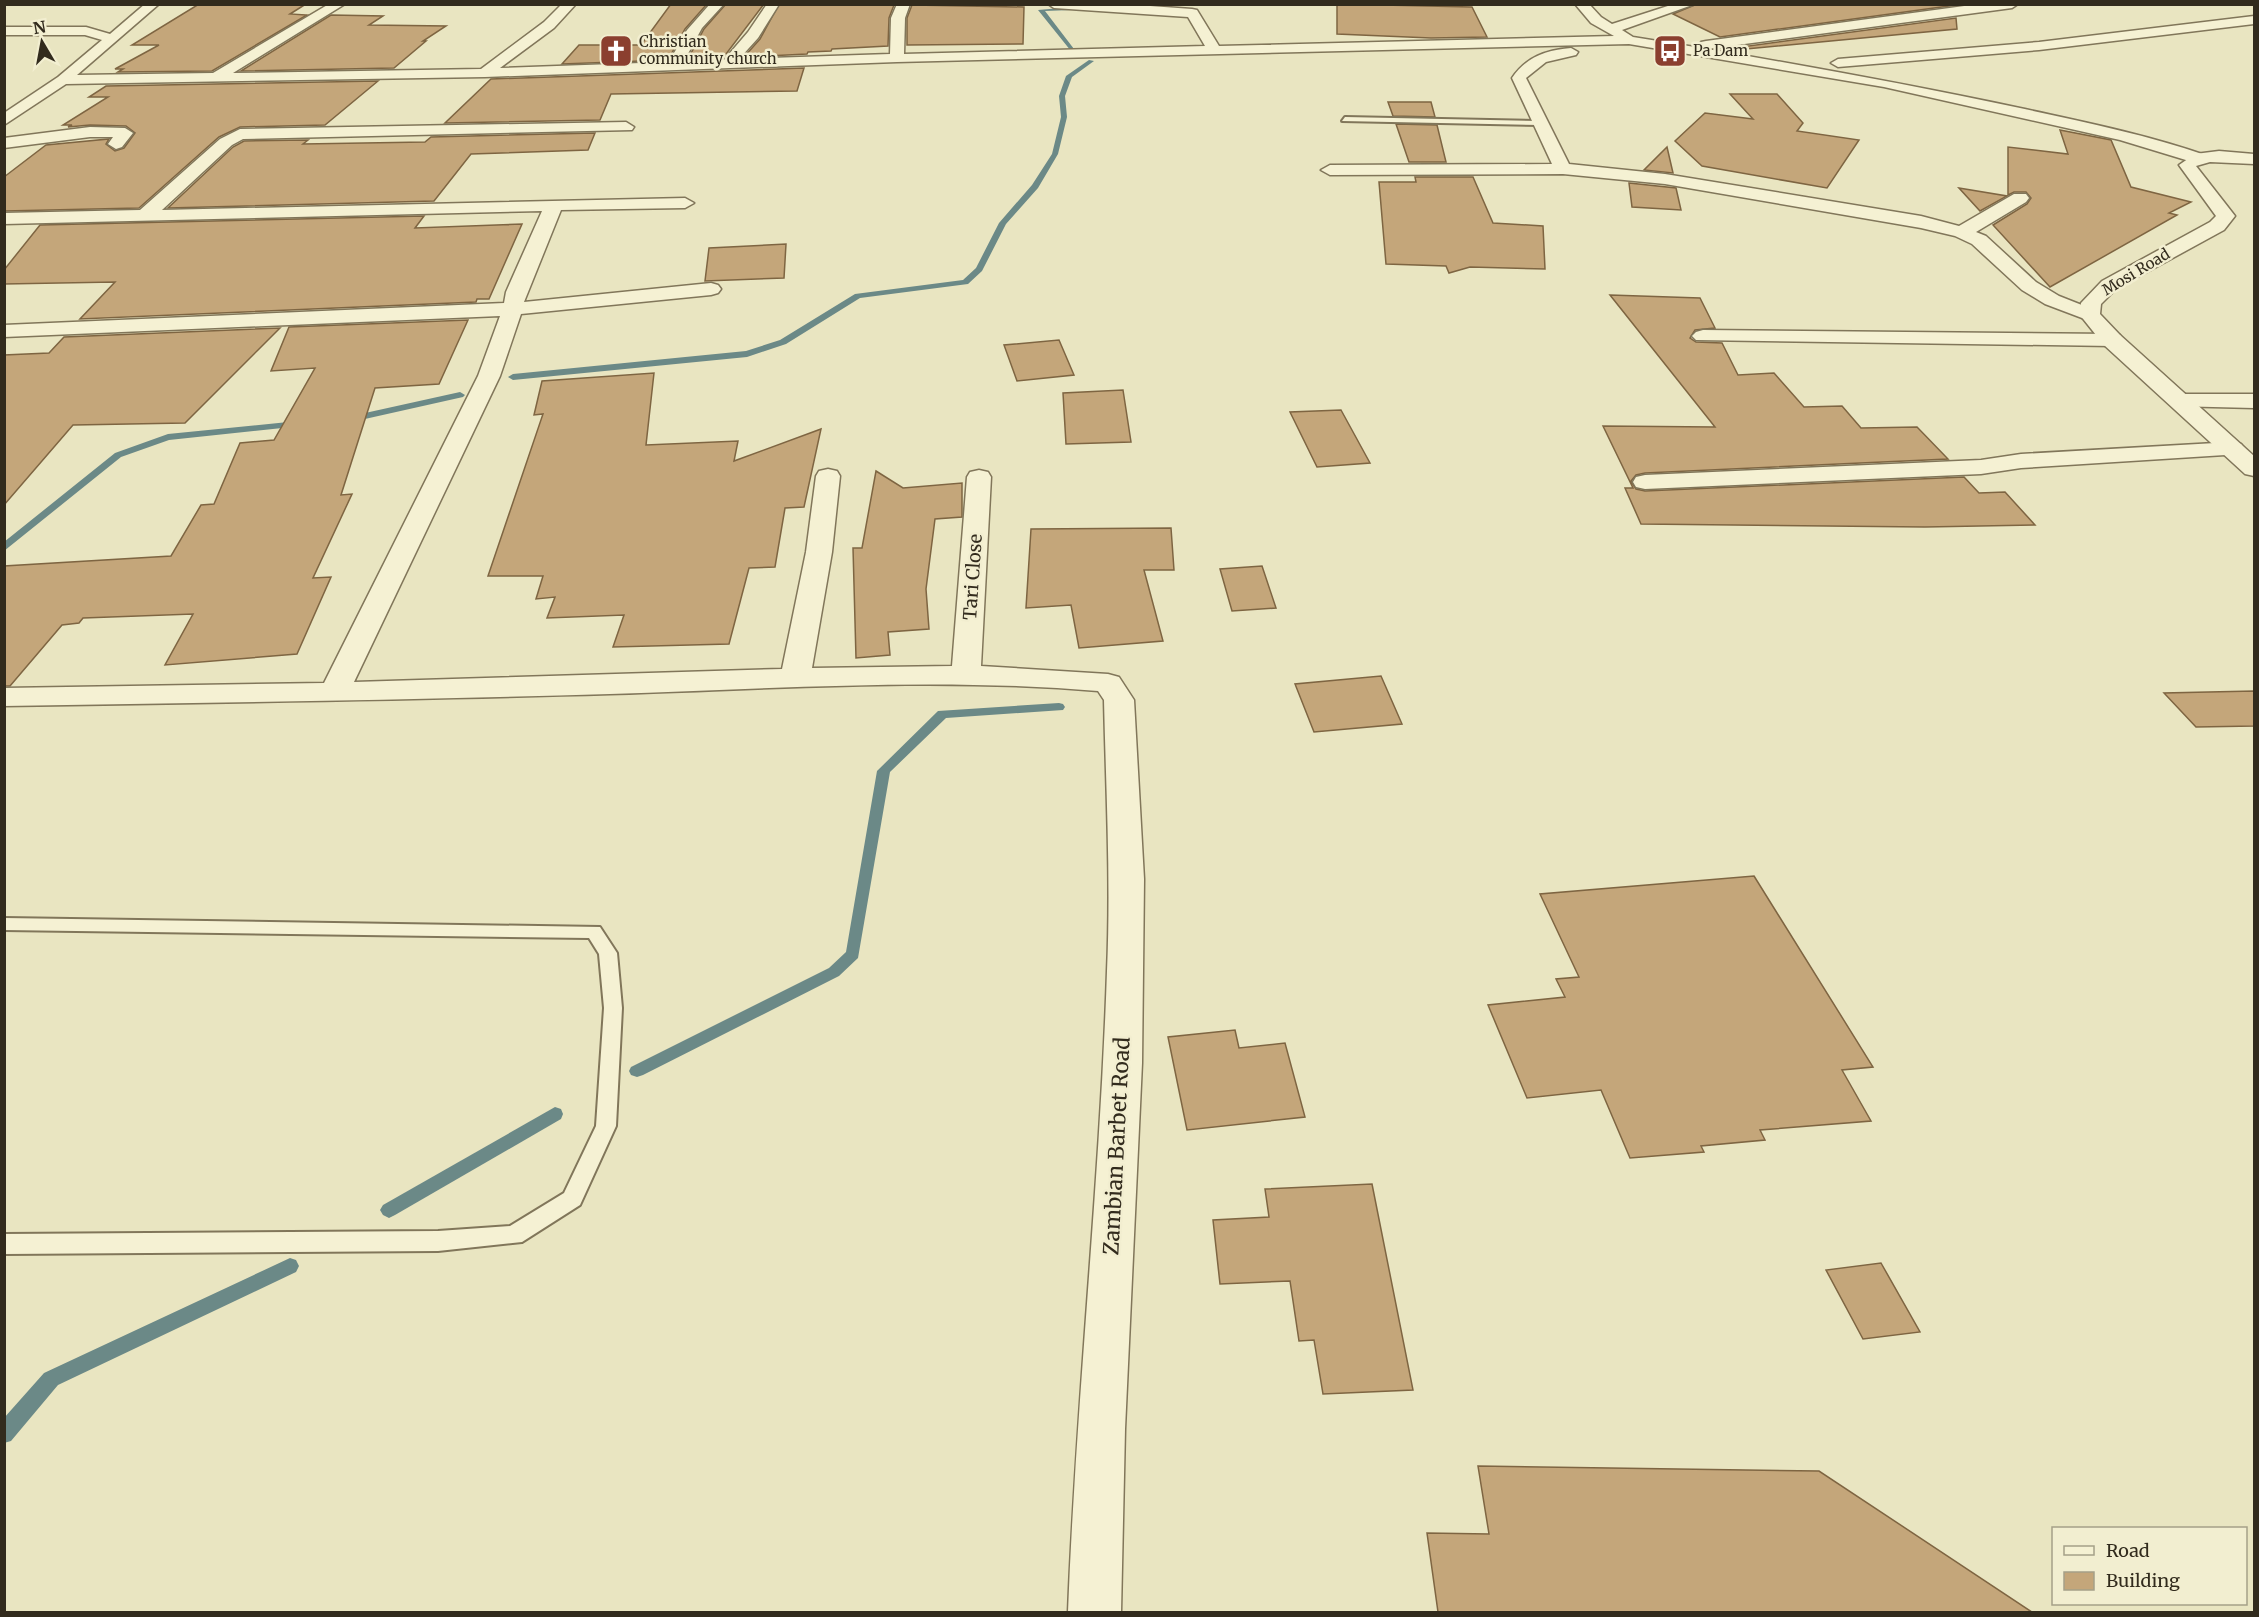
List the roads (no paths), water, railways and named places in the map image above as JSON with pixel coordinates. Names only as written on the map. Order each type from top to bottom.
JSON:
[{"type":"street","points":[[4,120],[63,80],[153,4]]},
{"type":"street","points":[[218,76],[339,4]]},
{"type":"street","points":[[485,73],[549,25],[570,4]]},
{"type":"street","points":[[674,68],[691,34],[707,13],[718,4]]},
{"type":"street","points":[[897,58],[898,18],[904,4]]},
{"type":"street","points":[[1054,4],[1192,13],[1214,50]]},
{"type":"street","points":[[1581,4],[1610,30],[1629,40]]},
{"type":"street","points":[[1610,30],[1689,4]]},
{"type":"street","points":[[1933,4],[1953,12]]},
{"type":"street","points":[[1680,49],[2012,4]]},
{"type":"street","points":[[727,65],[753,35],[772,6]]},
{"type":"street","points":[[1563,169],[1519,78],[1529,65],[1550,55],[1582,51],[1774,65],[2039,46],[2254,20]]},
{"type":"street","points":[[4,31],[86,31],[113,39]]},
{"type":"street","points":[[63,80],[485,73],[674,68],[897,58],[1629,40],[1884,83],[2157,144],[2199,159],[2254,159]]},
{"type":"street","points":[[145,215],[226,142],[240,134],[626,127]]},
{"type":"street","points":[[4,143],[90,132],[125,133],[116,144]]},
{"type":"street","name":"Mosi Road","points":[[2199,159],[2187,165],[2226,216],[2217,226],[2109,285],[2091,303],[2090,315],[2112,340],[2254,470]]},
{"type":"street","points":[[1330,170],[1563,169],[1676,181],[1921,222],[1962,232],[1979,240],[2029,286],[2052,300],[2090,315]]},
{"type":"street","points":[[1962,232],[2020,198]]},
{"type":"street","points":[[4,219],[685,203]]},
{"type":"street","points":[[334,692],[489,376],[513,309],[516,292],[554,206]]},
{"type":"street","points":[[4,331],[513,309],[711,289]]},
{"type":"street","points":[[1703,336],[2112,340]]},
{"type":"street","points":[[2180,401],[2254,401]]},
{"type":"street","points":[[1645,482],[1981,467],[2020,461],[2233,449]]},
{"type":"street","points":[[795,679],[819,552],[828,476]]},
{"type":"street","name":"Tari Close","points":[[966,676],[979,477]]},
{"type":"street","points":[[4,697],[334,692],[966,676]]},
{"type":"street","name":"Zambian Barbet Road","points":[[966,676],[1048,677],[1108,683],[1119,700],[1127,878],[1121,1109],[1096,1530],[1095,1612]]},
{"type":"lane","points":[[1345,120],[1540,123]]},
{"type":"lane","points":[[4,924],[594,932],[608,953],[613,1008],[606,1126],[572,1199],[514,1235],[438,1241],[4,1244]]},
{"type":"waterway","points":[[1071,8],[1041,10],[1071,49]]},
{"type":"waterway","points":[[513,377],[747,354],[783,342],[858,296],[965,282],[979,269],[1003,223],[1035,186],[1055,154],[1064,117],[1062,96],[1069,76],[1091,61]]},
{"type":"waterway","points":[[347,420],[460,395]]},
{"type":"waterway","points":[[4,548],[118,455],[168,437],[298,424]]},
{"type":"waterway","points":[[637,1071],[834,972],[853,954],[884,771],[942,714],[1059,707]]},
{"type":"waterway","points":[[389,1210],[555,1114]]},
{"type":"waterway","points":[[4,1434],[51,1379],[290,1266]]},
{"type":"place","name":"Christian community church","points":[[616,51]]},
{"type":"place","name":"Pa Dam","points":[[1670,51]]}]
